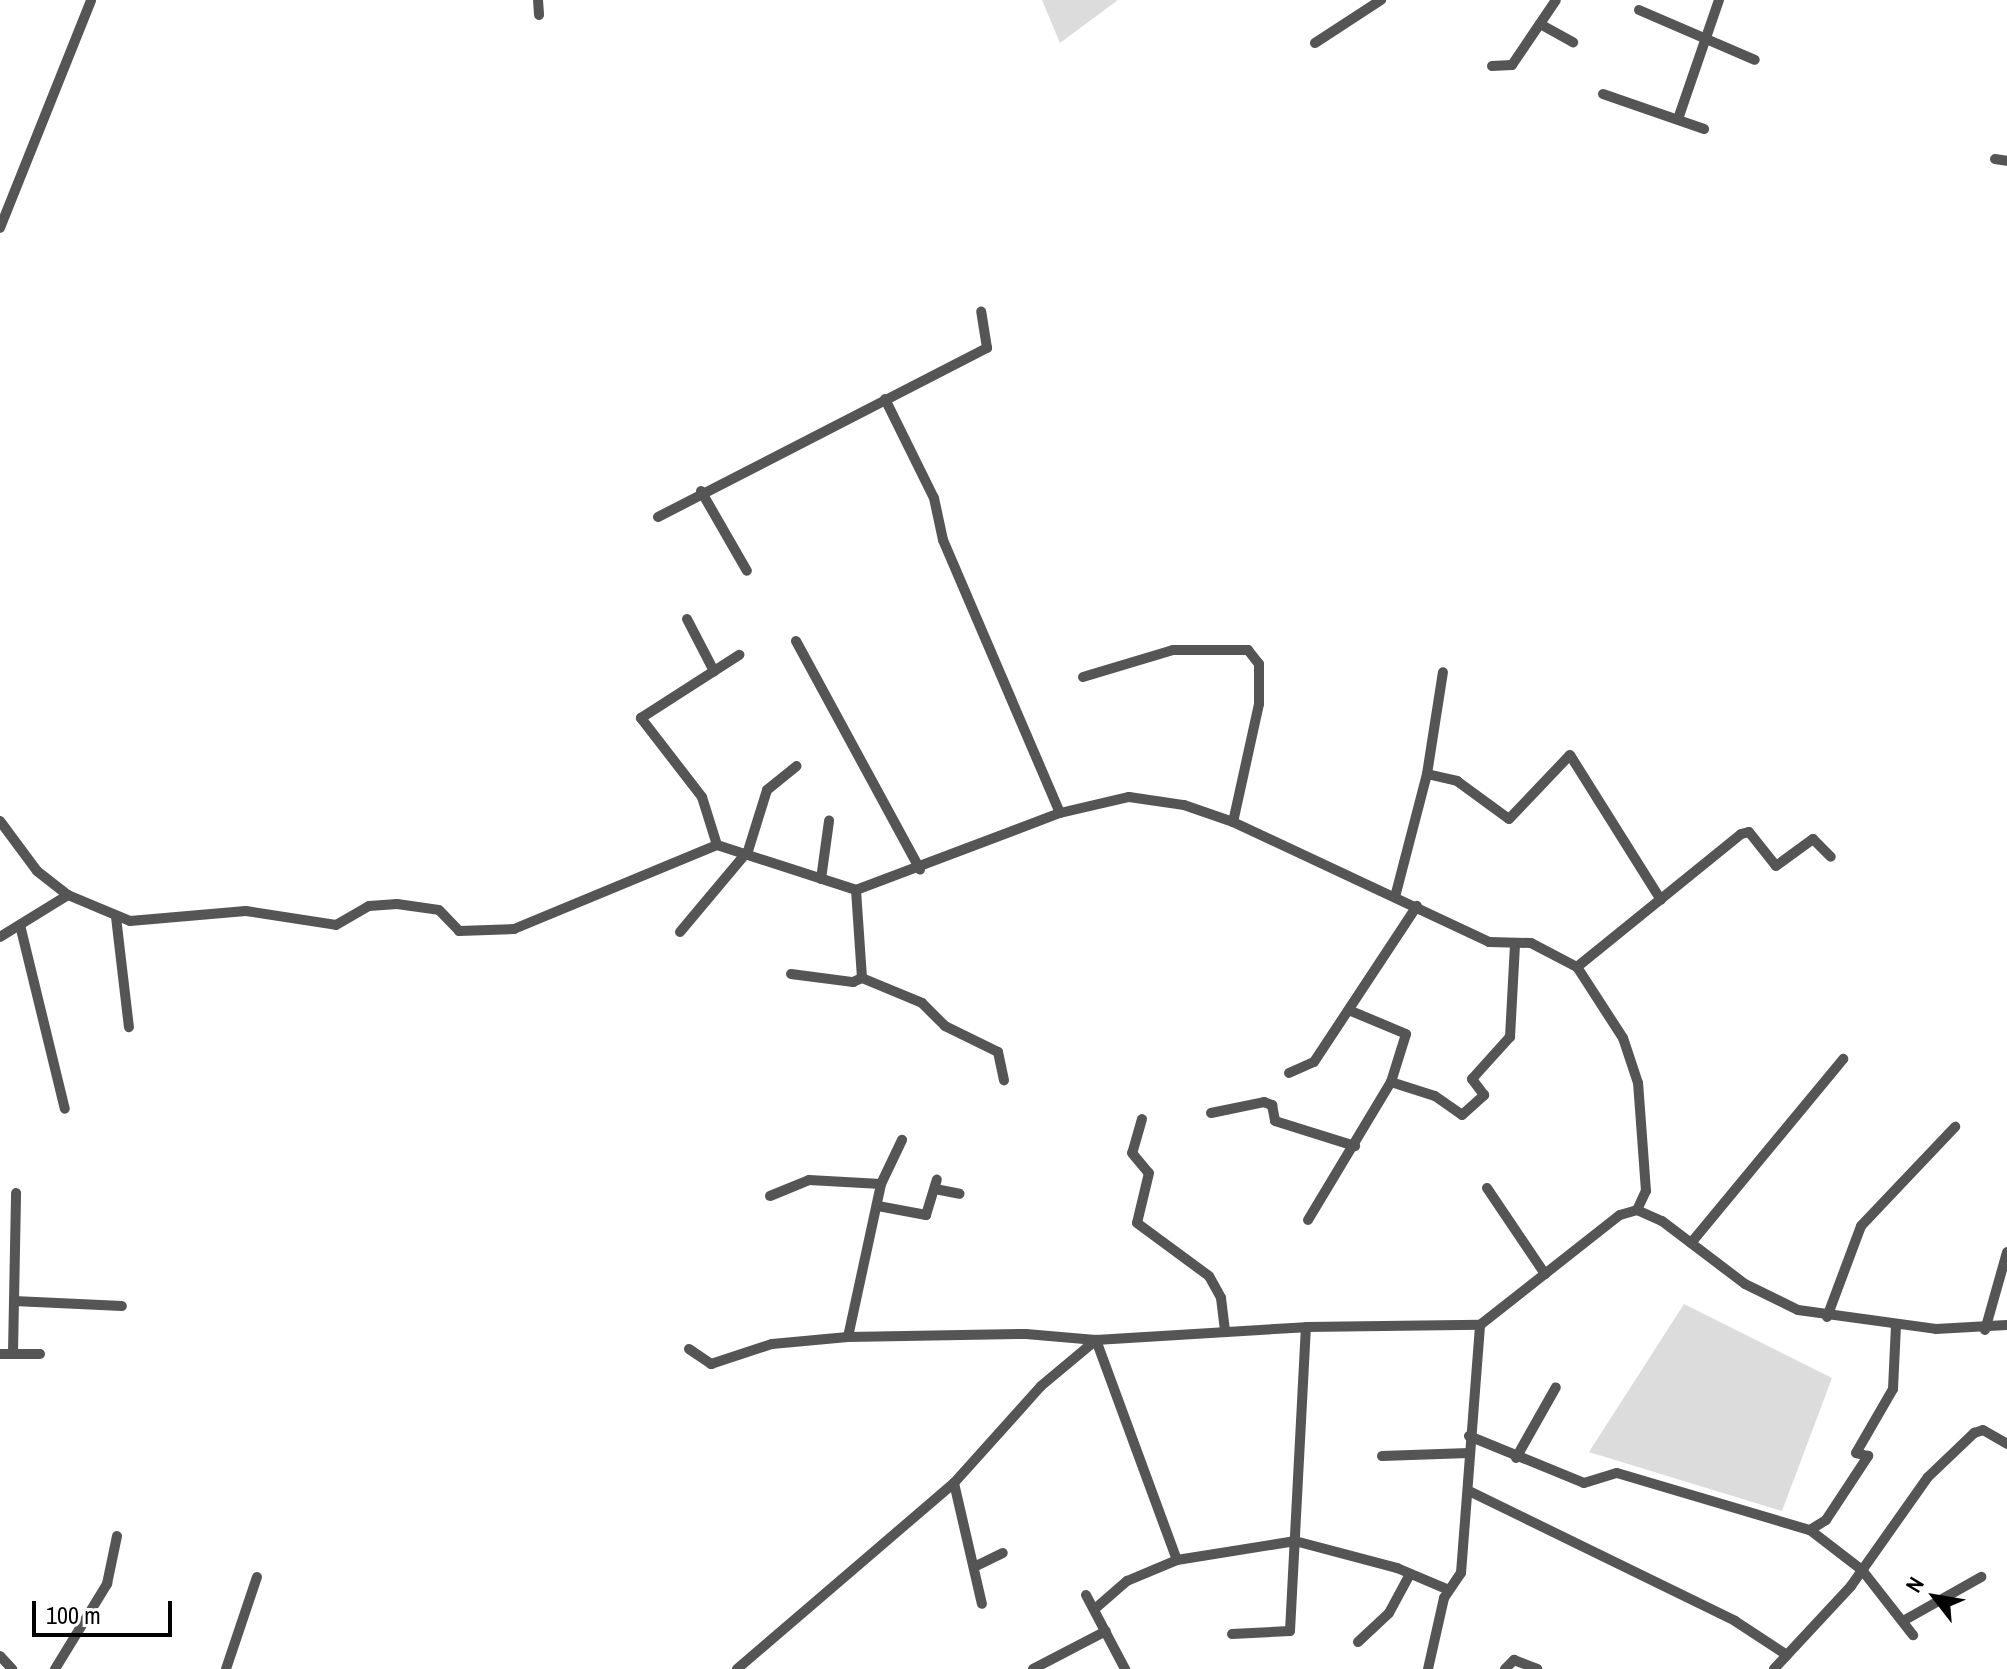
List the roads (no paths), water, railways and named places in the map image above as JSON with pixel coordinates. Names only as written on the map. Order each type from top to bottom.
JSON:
[{"type":"street","points":[[0,228],[91,0]]},
{"type":"street","points":[[538,0],[539,15]]},
{"type":"street","points":[[1315,43],[1381,0]]},
{"type":"street","points":[[1492,66],[1512,65],[1556,0]]},
{"type":"street","points":[[1678,119],[1703,37],[1719,0]]},
{"type":"street","points":[[1639,10],[1755,60]]},
{"type":"street","points":[[1540,24],[1573,42]]},
{"type":"street","points":[[1603,94],[1704,129]]},
{"type":"street","points":[[1995,159],[2007,161]]},
{"type":"street","points":[[658,517],[701,491],[987,348],[981,311]]},
{"type":"street","points":[[885,399],[934,498],[943,540],[1060,813]]},
{"type":"street","points":[[701,491],[747,571]]},
{"type":"street","points":[[687,619],[714,671]]},
{"type":"street","points":[[796,641],[920,869]]},
{"type":"street","points":[[1083,677],[1173,650],[1248,650],[1259,664],[1259,704],[1233,822]]},
{"type":"street","points":[[717,845],[702,797],[641,718],[739,655]]},
{"type":"street","points":[[1395,897],[1427,774],[1443,672]]},
{"type":"street","points":[[1427,774],[1457,781],[1509,819],[1570,755],[1661,900]]},
{"type":"street","points":[[680,932],[748,851],[760,802],[797,766]]},
{"type":"street","points":[[0,821],[22,857],[68,895],[116,917],[169,922],[246,911],[336,925],[369,906],[397,904],[439,910],[459,931],[514,929],[717,845],[748,851],[856,890],[920,869],[1060,813],[1129,797],[1184,805],[1233,822],[1489,942],[1557,951],[1577,967],[1623,1038],[1638,1083],[1646,1191],[1637,1210]]},
{"type":"street","points":[[821,879],[829,821]]},
{"type":"street","points":[[1577,967],[1749,832],[1776,866],[1813,839],[1831,857]]},
{"type":"street","points":[[856,890],[862,978]]},
{"type":"street","points":[[0,937],[68,895]]},
{"type":"street","points":[[1289,1073],[1314,1062],[1351,1011],[1417,906]]},
{"type":"street","points":[[116,917],[129,1027]]},
{"type":"street","points":[[20,925],[65,1109]]},
{"type":"street","points":[[1391,1082],[1435,1096],[1462,1115],[1484,1095],[1472,1079],[1510,1037],[1515,944]]},
{"type":"street","points":[[791,974],[853,982],[862,978],[922,1003],[945,1026],[998,1052],[1004,1080]]},
{"type":"street","points":[[1308,1220],[1391,1082],[1406,1034],[1351,1011]]},
{"type":"street","points":[[1691,1243],[1843,1059]]},
{"type":"street","points":[[1211,1113],[1264,1102],[1272,1105],[1275,1121],[1355,1146]]},
{"type":"street","points":[[1142,1119],[1132,1153],[1149,1173],[1137,1223],[1209,1276],[1221,1298],[1225,1332]]},
{"type":"street","points":[[1827,1317],[1861,1226],[1955,1127]]},
{"type":"street","points":[[848,1337],[881,1184],[902,1140]]},
{"type":"street","points":[[770,1196],[809,1180],[881,1184]]},
{"type":"street","points":[[878,1206],[926,1215],[936,1184],[960,1194]]},
{"type":"street","points":[[1487,1188],[1545,1274]]},
{"type":"street","points":[[13,1353],[16,1193]]},
{"type":"street","points":[[689,1349],[711,1364],[772,1344],[848,1337],[1026,1334],[1096,1340],[1306,1327],[1480,1325],[1620,1215],[1637,1210],[1691,1243],[1745,1284],[1827,1317],[1985,1330],[2007,1325]]},
{"type":"street","points":[[1985,1330],[2007,1252]]},
{"type":"street","points":[[14,1301],[122,1306]]},
{"type":"street","points":[[1428,1669],[1449,1590],[1461,1573],[1469,1491],[1469,1436],[1480,1325]]},
{"type":"street","points":[[1810,1530],[1826,1520],[1868,1456],[1856,1453],[1893,1389],[1896,1325]]},
{"type":"street","points":[[1232,1634],[1290,1631],[1306,1327]]},
{"type":"street","points":[[737,1669],[954,1483],[1041,1386],[1096,1340]]},
{"type":"street","points":[[1096,1340],[1177,1560]]},
{"type":"street","points":[[0,1354],[40,1354]]},
{"type":"street","points":[[1516,1458],[1556,1387]]},
{"type":"street","points":[[1774,1669],[1862,1570],[1928,1477],[1974,1433],[1983,1430],[2007,1444]]},
{"type":"street","points":[[1469,1436],[1516,1458],[1584,1483],[1617,1473],[1810,1530],[1862,1570],[1913,1635]]},
{"type":"street","points":[[1382,1456],[1469,1453]]},
{"type":"street","points":[[954,1483],[982,1604]]},
{"type":"street","points":[[1469,1491],[1735,1621],[1787,1655]]},
{"type":"street","points":[[55,1669],[107,1584],[117,1536]]},
{"type":"street","points":[[1097,1607],[1127,1581],[1177,1560],[1295,1541],[1410,1574],[1449,1590]]},
{"type":"street","points":[[974,1567],[1003,1553]]},
{"type":"street","points":[[1358,1642],[1389,1613],[1410,1574]]},
{"type":"street","points":[[226,1669],[257,1577]]},
{"type":"street","points":[[1903,1621],[1981,1577]]},
{"type":"street","points":[[1086,1595],[1097,1607],[1125,1669]]},
{"type":"street","points":[[1033,1669],[1106,1631]]},
{"type":"street","points":[[0,1656],[12,1669]]},
{"type":"street","points":[[1505,1669],[1514,1660],[1537,1669]]}]
